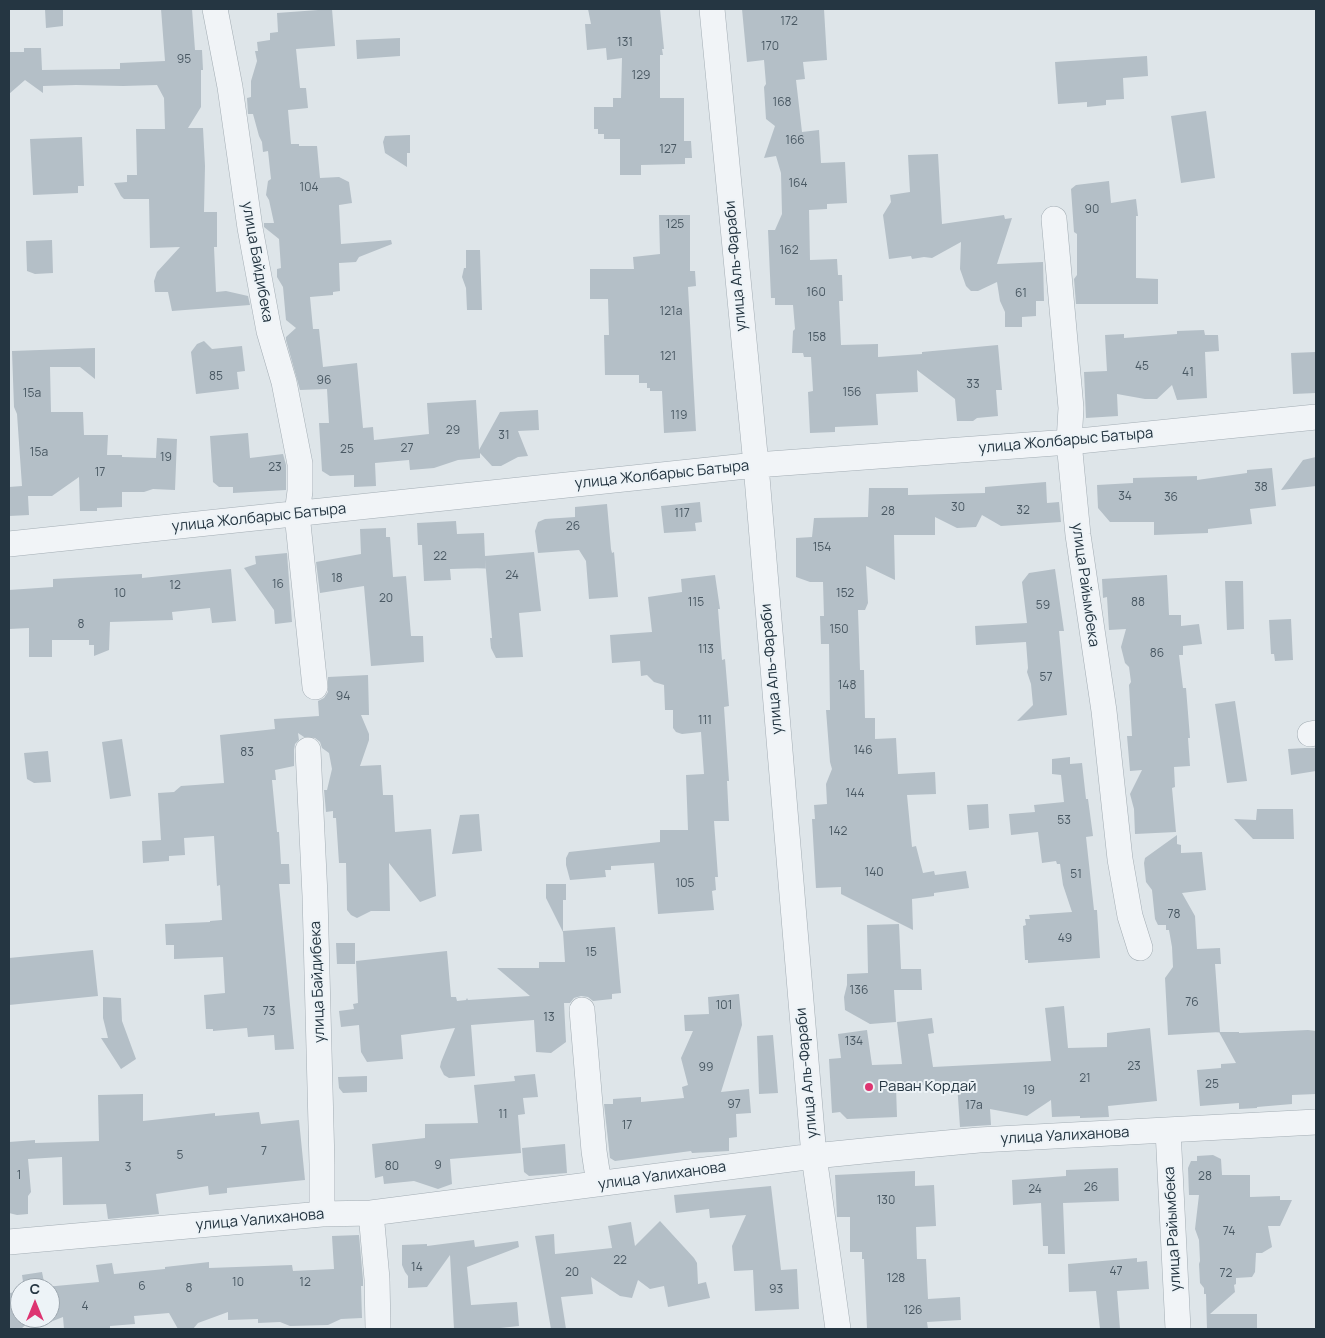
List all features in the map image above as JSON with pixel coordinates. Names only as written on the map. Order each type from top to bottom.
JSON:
[{"type":"street","name":"улица Байдибека","points":[[215,9],[230,88],[250,228],[269,331],[284,382],[300,464],[298,514],[315,687]]},
{"type":"street","name":"улица Аль-Фараби","points":[[712,9],[756,465],[814,1156],[838,1329]]},
{"type":"street","name":"улица Райымбека","points":[[1054,219],[1071,408],[1069,442],[1078,535],[1104,711],[1120,859],[1130,916],[1140,948]]},
{"type":"street","name":"улица Жолбарыс Батыра","points":[[9,544],[756,465],[1069,442],[1316,417]]},
{"type":"street","name":"улица Байдибека","points":[[308,750],[315,896],[322,1214]]},
{"type":"street","points":[[582,1010],[594,1151],[599,1184]]},
{"type":"street","name":"улица Уалиханова","points":[[9,1242],[322,1214],[371,1213],[814,1156],[979,1140],[1234,1128],[1316,1122]]},
{"type":"street","name":"улица Райымбека","points":[[1168,1130],[1178,1329]]},
{"type":"street","points":[[371,1213],[377,1279],[378,1329]]},
{"type":"building","points":[[45,9],[63,9],[63,26],[46,28]]},
{"type":"building","points":[[161,9],[192,9],[195,50],[202,50],[203,70],[201,70],[201,107],[188,128],[203,128],[205,166],[204,212],[217,212],[217,247],[214,247],[216,292],[226,291],[248,296],[250,305],[172,311],[168,292],[155,292],[154,281],[157,272],[180,247],[150,248],[149,199],[124,199],[114,183],[127,182],[127,175],[137,175],[136,129],[165,129],[164,98],[157,85],[43,86],[43,93],[25,80],[9,94],[9,52],[24,52],[24,48],[41,48],[42,70],[120,69],[120,63],[165,61]]},
{"type":"building","points":[[332,9],[335,46],[296,49],[300,88],[306,88],[308,108],[288,110],[291,144],[317,146],[320,178],[339,177],[349,182],[352,203],[339,205],[341,244],[391,240],[392,244],[359,257],[356,262],[339,263],[340,291],[333,292],[333,295],[310,297],[313,329],[319,329],[323,367],[357,363],[363,428],[373,427],[374,440],[429,434],[427,403],[476,400],[479,450],[500,412],[538,410],[539,430],[518,431],[528,456],[518,457],[501,466],[492,466],[480,453],[480,458],[458,460],[434,468],[410,470],[409,460],[375,463],[376,486],[354,487],[354,475],[330,476],[322,471],[319,423],[329,423],[327,389],[300,390],[286,340],[286,337],[296,328],[286,320],[283,287],[277,277],[277,269],[281,268],[279,239],[264,227],[264,223],[274,223],[269,200],[266,195],[268,181],[271,179],[268,151],[263,152],[262,142],[253,114],[248,114],[247,98],[251,97],[251,81],[257,61],[255,51],[258,51],[257,42],[270,40],[270,33],[278,32],[277,13]]},
{"type":"building","points":[[588,9],[660,9],[664,49],[662,49],[663,55],[660,55],[660,98],[684,98],[684,141],[691,141],[692,158],[685,158],[685,164],[641,165],[641,175],[620,175],[620,139],[604,139],[604,134],[598,134],[598,129],[594,129],[594,107],[613,107],[613,98],[621,98],[622,58],[607,60],[606,48],[587,50],[585,24],[591,24]]},
{"type":"building","points":[[742,9],[824,9],[827,60],[803,62],[805,79],[796,80],[802,132],[819,130],[821,163],[845,162],[847,203],[827,204],[827,209],[809,210],[810,260],[837,259],[838,275],[842,275],[843,301],[839,301],[841,345],[878,344],[878,357],[998,345],[1002,390],[996,390],[998,416],[977,418],[973,421],[957,421],[955,399],[917,370],[918,392],[876,394],[878,425],[835,427],[835,432],[810,433],[808,392],[813,391],[811,357],[804,357],[803,353],[792,353],[793,331],[795,329],[793,305],[775,305],[775,298],[771,298],[768,230],[775,230],[782,214],[781,173],[776,156],[764,158],[775,126],[766,119],[764,60],[747,62]]},
{"type":"building","points":[[400,38],[400,56],[357,59],[356,40]]},
{"type":"building","points":[[1147,56],[1148,76],[1123,78],[1124,99],[1106,100],[1106,105],[1087,107],[1087,102],[1058,104],[1055,62]]},
{"type":"building","points":[[1206,111],[1215,178],[1181,183],[1171,116]]},
{"type":"building","points":[[410,135],[410,153],[407,153],[407,167],[385,153],[383,142],[385,136]]},
{"type":"building","points":[[82,137],[84,186],[78,186],[78,193],[33,195],[30,139]]},
{"type":"building","points":[[938,154],[942,224],[1004,215],[1005,219],[1012,218],[997,264],[1043,262],[1044,301],[1036,301],[1036,316],[1022,317],[1022,327],[1005,327],[1005,312],[1000,301],[997,282],[978,291],[971,291],[966,286],[960,269],[961,242],[932,258],[912,259],[911,256],[889,259],[883,215],[891,202],[890,195],[910,192],[908,155]]},
{"type":"building","points":[[1109,181],[1111,203],[1136,199],[1138,216],[1136,216],[1136,278],[1158,279],[1158,304],[1076,304],[1074,279],[1077,275],[1077,234],[1074,232],[1071,189],[1076,185]]},
{"type":"building","points":[[659,215],[690,215],[690,271],[695,271],[696,286],[688,287],[696,431],[664,433],[662,391],[650,391],[650,388],[647,388],[647,383],[639,383],[639,375],[605,375],[604,335],[609,335],[608,299],[590,299],[590,269],[634,269],[633,257],[660,254]]},
{"type":"building","points":[[52,240],[53,273],[35,274],[27,271],[26,241]]},
{"type":"building","points":[[466,250],[480,250],[482,310],[467,310],[466,288],[462,277],[464,268],[466,268]]},
{"type":"building","points":[[1204,330],[1205,335],[1218,335],[1219,351],[1205,352],[1207,398],[1177,400],[1172,385],[1157,399],[1117,394],[1118,416],[1086,418],[1084,372],[1107,371],[1105,335],[1124,334],[1124,338],[1177,334],[1177,331]]},
{"type":"building","points":[[204,341],[212,349],[242,346],[245,371],[237,372],[239,389],[196,394],[191,352],[197,344]]},
{"type":"building","points":[[95,348],[95,379],[80,367],[50,367],[51,412],[83,412],[84,435],[108,435],[107,455],[156,458],[157,438],[177,439],[175,490],[153,489],[144,492],[122,492],[122,507],[97,508],[97,511],[80,511],[79,477],[52,496],[28,496],[29,515],[9,516],[9,487],[22,486],[17,414],[14,407],[12,351]]},
{"type":"building","points":[[1316,352],[1316,393],[1293,394],[1291,353]]},
{"type":"building","points":[[248,433],[250,458],[283,454],[286,465],[286,490],[233,493],[233,487],[219,487],[213,482],[210,436]]},
{"type":"building","points":[[1316,457],[1316,486],[1281,490],[1303,460]]},
{"type":"building","points":[[1272,468],[1276,506],[1250,509],[1252,524],[1208,529],[1208,533],[1154,535],[1154,522],[1110,522],[1098,508],[1097,485],[1133,483],[1133,478],[1197,476],[1197,480],[1247,473],[1247,470]]},
{"type":"building","points":[[1046,482],[1047,503],[1059,502],[1061,522],[1001,526],[982,515],[976,527],[957,528],[935,517],[935,535],[894,535],[895,580],[866,566],[868,603],[865,610],[858,610],[860,670],[864,670],[865,718],[875,718],[875,739],[896,738],[898,774],[935,772],[936,794],[907,795],[912,847],[916,846],[923,873],[934,871],[935,875],[966,871],[969,888],[934,893],[934,896],[912,899],[913,930],[841,894],[841,887],[816,888],[812,819],[815,819],[814,805],[827,804],[826,784],[832,769],[826,710],[830,710],[829,644],[821,644],[820,616],[824,616],[823,582],[810,582],[796,577],[796,538],[812,537],[814,518],[868,517],[869,488],[908,488],[908,495],[985,493],[985,487]]},
{"type":"building","points":[[700,502],[702,522],[695,523],[696,531],[664,533],[661,506]]},
{"type":"building","points":[[607,504],[618,597],[589,599],[586,561],[579,550],[538,553],[535,531],[538,522],[545,519],[575,517],[575,507]]},
{"type":"building","points":[[456,521],[457,534],[484,533],[485,556],[534,552],[541,611],[519,613],[523,657],[496,658],[491,648],[490,638],[492,638],[486,568],[450,569],[451,580],[424,581],[422,545],[418,545],[417,523]]},
{"type":"building","points":[[386,528],[386,537],[390,537],[393,577],[406,576],[411,636],[423,636],[424,662],[371,666],[364,586],[320,593],[316,562],[361,554],[360,529]]},
{"type":"building","points":[[287,553],[292,622],[275,624],[274,610],[244,568],[256,564],[255,556]]},
{"type":"building","points":[[231,569],[236,621],[212,623],[210,608],[172,612],[173,620],[110,622],[109,650],[94,656],[94,645],[89,645],[89,640],[52,640],[52,657],[29,657],[29,628],[9,629],[9,590],[53,587],[53,579],[142,574],[142,578]]},
{"type":"building","points":[[1055,569],[1064,631],[1059,631],[1067,715],[1017,721],[1033,705],[1031,684],[1027,672],[1026,642],[976,645],[975,626],[1027,623],[1022,582],[1029,573]]},
{"type":"building","points":[[715,575],[720,609],[718,609],[722,660],[725,659],[729,706],[724,707],[729,781],[727,781],[729,821],[714,821],[718,877],[715,877],[716,890],[712,891],[714,910],[658,914],[654,863],[611,866],[611,870],[605,870],[606,877],[570,880],[566,858],[569,852],[660,842],[660,830],[688,830],[686,775],[704,774],[701,732],[682,734],[676,732],[673,728],[673,710],[665,710],[664,685],[654,682],[647,675],[641,676],[640,661],[612,663],[610,635],[652,632],[648,597],[682,592],[681,579]]},
{"type":"building","points":[[1167,575],[1169,615],[1181,615],[1181,626],[1199,624],[1202,644],[1183,646],[1183,655],[1179,655],[1183,688],[1186,688],[1190,766],[1174,767],[1175,787],[1172,788],[1176,832],[1135,834],[1134,809],[1130,794],[1142,770],[1130,771],[1127,736],[1132,736],[1129,685],[1131,682],[1129,667],[1125,663],[1121,647],[1126,629],[1109,630],[1107,597],[1103,598],[1102,579]]},
{"type":"building","points":[[1225,581],[1243,581],[1244,629],[1227,630]]},
{"type":"building","points":[[1291,619],[1293,660],[1275,661],[1274,654],[1271,654],[1269,620]]},
{"type":"building","points":[[368,675],[369,715],[361,715],[369,734],[369,740],[360,766],[381,765],[383,795],[393,795],[395,832],[431,829],[436,896],[420,902],[389,863],[390,911],[371,911],[357,918],[351,915],[347,910],[346,863],[339,863],[336,818],[333,818],[333,811],[326,812],[324,790],[327,790],[332,769],[329,753],[322,748],[320,742],[315,738],[304,737],[298,733],[299,740],[295,744],[294,750],[294,766],[275,770],[276,780],[272,780],[281,864],[289,864],[290,884],[279,884],[294,1049],[275,1050],[274,1035],[248,1037],[247,1028],[213,1031],[213,1029],[206,1029],[204,995],[225,993],[223,957],[174,959],[174,945],[166,945],[165,924],[222,920],[220,885],[217,886],[214,836],[184,838],[185,855],[169,856],[169,861],[143,863],[142,841],[161,840],[158,793],[174,792],[181,786],[224,783],[220,735],[275,729],[274,719],[319,716],[318,701],[324,698],[328,692],[328,677]]},
{"type":"building","points":[[1235,701],[1247,781],[1227,783],[1215,704]]},
{"type":"building","points":[[122,739],[131,796],[110,799],[102,742]]},
{"type":"building","points":[[1316,748],[1316,771],[1291,775],[1288,749]]},
{"type":"building","points":[[48,751],[51,782],[34,783],[27,779],[24,753]]},
{"type":"building","points":[[1070,757],[1070,764],[1082,763],[1086,799],[1088,799],[1093,836],[1086,837],[1094,910],[1097,910],[1100,958],[1028,963],[1028,960],[1025,960],[1023,926],[1026,925],[1025,919],[1030,919],[1029,915],[1072,912],[1063,885],[1060,864],[1057,864],[1056,861],[1042,863],[1038,832],[1011,835],[1009,814],[1035,812],[1034,805],[1064,802],[1061,775],[1052,774],[1052,759]]},
{"type":"building","points":[[988,804],[989,828],[969,830],[967,805]]},
{"type":"building","points":[[1257,809],[1293,809],[1294,839],[1253,839],[1234,819],[1256,820]]},
{"type":"building","points":[[479,814],[482,851],[452,854],[460,815]]},
{"type":"building","points":[[1177,835],[1177,844],[1181,845],[1181,853],[1202,852],[1206,890],[1182,893],[1195,916],[1197,949],[1220,948],[1221,964],[1215,964],[1220,1032],[1168,1035],[1165,978],[1173,967],[1172,947],[1169,930],[1166,930],[1166,925],[1158,925],[1155,919],[1152,890],[1146,882],[1144,863],[1145,858]]},
{"type":"building","points":[[546,884],[566,884],[566,900],[563,900],[563,931],[615,927],[621,993],[612,994],[612,999],[593,1001],[588,997],[581,996],[574,998],[570,1003],[564,1003],[566,1042],[551,1053],[536,1052],[534,1020],[471,1025],[475,1076],[449,1078],[444,1075],[440,1067],[455,1028],[401,1035],[403,1059],[367,1062],[361,1052],[359,1025],[341,1027],[339,1011],[354,1009],[353,1004],[358,1003],[356,961],[447,951],[451,997],[456,997],[457,1001],[466,1000],[467,998],[468,1000],[530,996],[497,968],[539,968],[539,962],[565,962],[563,932],[546,898]]},
{"type":"building","points":[[899,924],[901,969],[921,969],[922,990],[894,990],[896,1022],[870,1024],[845,1010],[844,997],[847,974],[868,973],[867,925]]},
{"type":"building","points":[[336,943],[355,943],[355,964],[337,964]]},
{"type":"building","points":[[93,950],[98,996],[9,1005],[9,958]]},
{"type":"building","points":[[739,994],[742,1025],[721,1092],[749,1089],[751,1113],[736,1114],[737,1137],[729,1138],[729,1151],[692,1153],[691,1151],[615,1161],[610,1158],[604,1104],[613,1104],[613,1099],[641,1097],[641,1102],[684,1098],[682,1087],[688,1085],[681,1058],[693,1031],[685,1031],[684,1015],[709,1014],[708,997]]},
{"type":"building","points":[[103,997],[121,998],[122,1021],[136,1059],[121,1069],[101,1038],[108,1038],[103,1018]]},
{"type":"building","points":[[1064,1006],[1068,1048],[1107,1047],[1107,1033],[1150,1028],[1157,1101],[1108,1106],[1109,1117],[1080,1118],[1080,1116],[1052,1117],[1051,1100],[1027,1116],[990,1109],[991,1125],[960,1127],[957,1083],[896,1087],[897,1117],[847,1119],[840,1112],[832,1113],[829,1059],[841,1058],[838,1034],[867,1030],[872,1065],[902,1064],[897,1022],[932,1018],[934,1033],[928,1034],[933,1067],[1051,1061],[1045,1008]]},
{"type":"building","points":[[1316,1031],[1316,1094],[1292,1095],[1292,1104],[1257,1108],[1239,1109],[1239,1103],[1200,1106],[1197,1070],[1221,1068],[1221,1064],[1236,1063],[1219,1032]]},
{"type":"building","points":[[773,1035],[778,1093],[759,1094],[757,1036]]},
{"type":"building","points":[[535,1074],[538,1097],[523,1098],[525,1114],[518,1115],[521,1153],[450,1159],[452,1184],[438,1189],[414,1181],[384,1184],[383,1176],[375,1178],[372,1144],[425,1138],[425,1124],[478,1123],[474,1085],[515,1081],[514,1076]]},
{"type":"building","points":[[367,1076],[367,1092],[343,1093],[339,1088],[338,1077]]},
{"type":"building","points":[[143,1094],[143,1121],[215,1113],[215,1116],[259,1112],[261,1124],[299,1120],[305,1180],[227,1188],[227,1193],[209,1195],[208,1186],[156,1194],[159,1214],[108,1219],[106,1204],[63,1205],[62,1157],[28,1159],[31,1192],[28,1196],[28,1214],[17,1215],[9,1213],[9,1142],[35,1140],[35,1143],[99,1141],[98,1095]]},
{"type":"building","points":[[565,1144],[567,1173],[529,1176],[524,1172],[522,1148]]},
{"type":"building","points":[[1213,1155],[1221,1159],[1222,1175],[1250,1175],[1250,1197],[1280,1196],[1280,1200],[1292,1200],[1280,1226],[1268,1226],[1272,1247],[1262,1253],[1256,1253],[1255,1272],[1252,1277],[1236,1278],[1235,1292],[1210,1314],[1257,1314],[1257,1329],[1207,1329],[1206,1294],[1204,1294],[1204,1288],[1200,1283],[1199,1240],[1195,1229],[1199,1195],[1189,1195],[1188,1168],[1191,1161],[1197,1161],[1197,1156]]},
{"type":"building","points":[[1118,1168],[1119,1201],[1063,1203],[1065,1254],[1048,1254],[1048,1246],[1043,1246],[1041,1203],[1013,1205],[1012,1180],[1066,1176],[1066,1170]]},
{"type":"building","points":[[915,1171],[915,1186],[934,1185],[936,1226],[916,1227],[917,1259],[926,1259],[928,1299],[960,1297],[961,1320],[927,1322],[928,1329],[867,1329],[864,1259],[862,1259],[862,1252],[850,1252],[850,1217],[837,1217],[835,1175]]},
{"type":"building","points":[[771,1186],[781,1270],[797,1269],[799,1309],[755,1311],[753,1270],[734,1271],[732,1246],[746,1215],[710,1218],[709,1209],[676,1213],[674,1195]]},
{"type":"building","points":[[660,1221],[694,1258],[697,1263],[698,1284],[706,1282],[710,1298],[668,1307],[664,1286],[650,1289],[638,1280],[632,1298],[620,1296],[591,1277],[593,1294],[561,1297],[566,1329],[551,1329],[535,1236],[554,1234],[555,1254],[612,1248],[608,1226],[631,1222],[635,1246]]},
{"type":"building","points":[[359,1235],[363,1280],[363,1286],[361,1286],[362,1318],[341,1319],[328,1325],[290,1326],[280,1322],[258,1323],[258,1319],[228,1320],[228,1312],[198,1323],[193,1329],[178,1329],[169,1313],[134,1316],[135,1324],[110,1326],[110,1329],[64,1329],[63,1317],[60,1318],[60,1286],[99,1282],[96,1265],[112,1263],[114,1274],[209,1262],[209,1268],[292,1265],[293,1271],[334,1269],[332,1236]]},
{"type":"building","points":[[474,1240],[475,1247],[518,1241],[519,1247],[467,1267],[471,1305],[517,1302],[519,1326],[491,1329],[454,1329],[450,1255],[427,1287],[408,1288],[408,1276],[402,1265],[402,1245],[427,1244],[427,1246]]},
{"type":"building","points":[[1137,1258],[1137,1262],[1147,1261],[1149,1289],[1117,1291],[1120,1329],[1100,1329],[1096,1291],[1069,1292],[1068,1264]]},
{"type":"building","points":[[42,1272],[43,1278],[22,1278],[22,1275]]},
{"type":"building","points":[[9,1293],[10,1328],[22,1328],[9,1329]]},
{"type":"place","name":"Раван Кордай","points":[[869,1087]]}]
